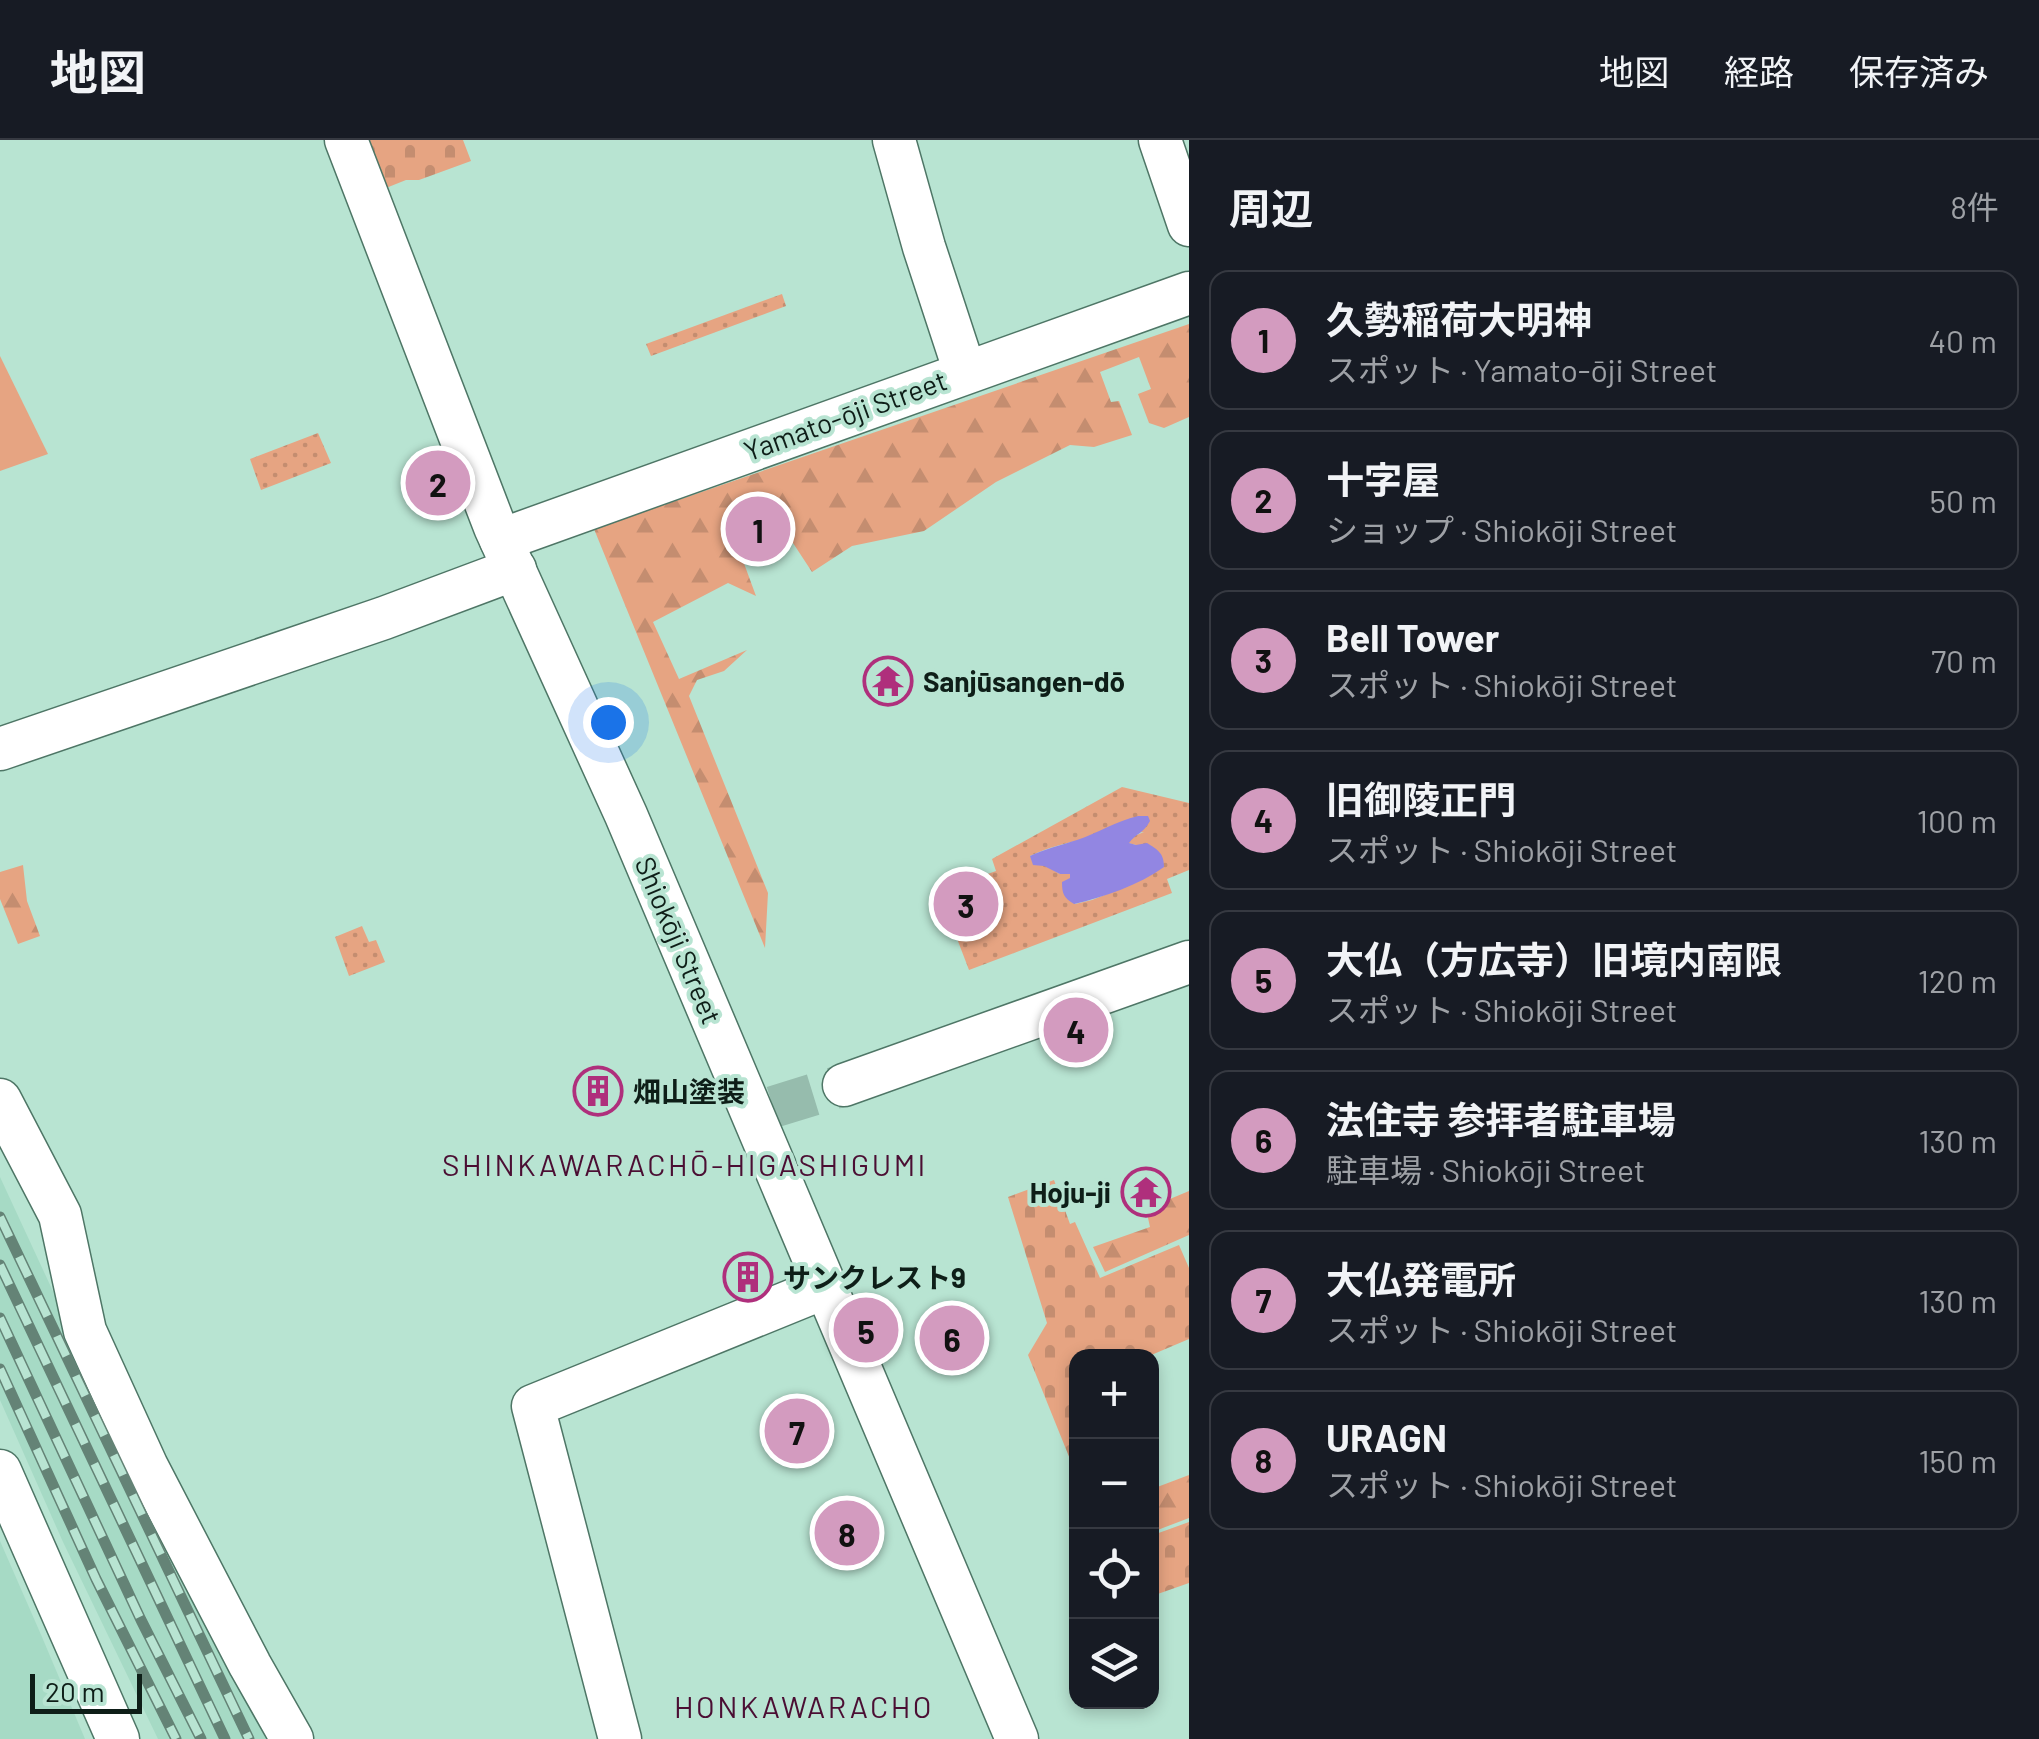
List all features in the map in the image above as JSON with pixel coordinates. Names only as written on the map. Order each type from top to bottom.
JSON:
[{"type":"street","name":"Shiokōji Street","points":[[346,140],[508,554],[762,1110],[826,1287],[1017,1739]]},
{"type":"street","points":[[894,140],[965,372]]},
{"type":"street","points":[[1160,140],[1189,225]]},
{"type":"street","name":"Yamato-ōji Street","points":[[0,749],[384,618],[508,554],[965,372],[1189,292]]},
{"type":"street","points":[[844,1084],[1189,962]]},
{"type":"street","points":[[0,1100],[60,1214],[86,1331],[147,1467],[292,1739]]},
{"type":"street","points":[[620,1739],[533,1406],[826,1287]]},
{"type":"street","points":[[0,1470],[118,1739]]},
{"type":"shaded area","points":[[1138,816],[1148,816],[1150,821],[1129,843],[1147,843],[1162,855],[1164,867],[1132,885],[1074,904],[1062,890],[1062,882],[1070,874],[1033,865],[1030,856]]},
{"type":"shaded area","points":[[0,1177],[95,1382],[277,1739],[158,1739],[0,1400]]},
{"type":"shaded area","points":[[0,1541],[42,1637],[85,1739],[0,1739]]},
{"type":"green space","points":[[366,140],[463,140],[471,161],[386,188]]},
{"type":"green space","points":[[782,294],[786,306],[651,356],[646,344]]},
{"type":"green space","points":[[1189,324],[1189,417],[1164,428],[1149,423],[1138,394],[1151,389],[1139,357],[1100,372],[1111,402],[1119,401],[1132,435],[1094,447],[1070,445],[996,482],[924,531],[852,546],[812,572],[770,500],[728,520],[756,596],[728,583],[653,622],[679,679],[747,650],[724,671],[697,680],[689,696],[768,893],[765,948],[594,529]]},
{"type":"green space","points":[[0,356],[48,454],[0,471]]},
{"type":"green space","points":[[318,433],[331,463],[261,490],[250,459]]},
{"type":"green space","points":[[1122,787],[1189,803],[1189,870],[1167,879],[1172,893],[969,970],[956,936],[999,920],[982,876],[996,871],[992,859]],"holes":[[[1144,832],[1128,843],[1136,845],[1122,888],[1075,904],[1070,874],[1060,874],[1030,856],[1072,842]]]},
{"type":"green space","points":[[23,865],[27,901],[40,936],[18,944],[0,899],[0,872]]},
{"type":"green space","points":[[362,926],[369,942],[376,940],[385,962],[349,976],[335,937]]},
{"type":"green space","points":[[1054,1180],[1070,1224],[1075,1222],[1100,1278],[1179,1245],[1189,1268],[1189,1339],[1159,1352],[1069,1349],[1069,1457],[1028,1355],[1047,1323],[1008,1197]]},
{"type":"green space","points":[[1189,1191],[1189,1235],[1105,1272],[1093,1247],[1150,1227],[1146,1209]]},
{"type":"green space","points":[[1189,1475],[1189,1518],[1159,1529],[1159,1486]]},
{"type":"green space","points":[[1189,1522],[1189,1583],[1159,1594],[1159,1533]]},
{"type":"tunnel","points":[[773,1107],[844,1085]]},
{"type":"railway","points":[[0,1217],[249,1739]]},
{"type":"railway","points":[[0,1265],[225,1739]]},
{"type":"railway","points":[[0,1318],[201,1739]]},
{"type":"railway","points":[[0,1369],[96,1579],[176,1739]]},
{"type":"place","name":"十字屋","points":[[438,483]]},
{"type":"place","name":"久勢稲荷大明神","points":[[758,529]]},
{"type":"place","name":"Sanjūsangen-dō","points":[[888,681]]},
{"type":"place","name":"Bell Tower","points":[[966,904]]},
{"type":"place","name":"旧御陵正門","points":[[1076,1030]]},
{"type":"place","name":"畑山塗装","points":[[598,1091]]},
{"type":"place","name":"Hoju-ji","points":[[1146,1192]]},
{"type":"place","name":"サンクレスト9","points":[[748,1277]]},
{"type":"place","name":"大仏（方広寺）旧境内南限","points":[[866,1330]]},
{"type":"place","name":"法住寺 参拝者駐車場","points":[[952,1338]]},
{"type":"place","name":"大仏発電所","points":[[797,1431]]},
{"type":"place","name":"URAGN","points":[[847,1533]]},
{"type":"district","name":"SHINKAWARACHŌ-HIGASHIGUMI","points":[[685,1164]]},
{"type":"district","name":"HONKAWARACHO","points":[[804,1706]]}]
